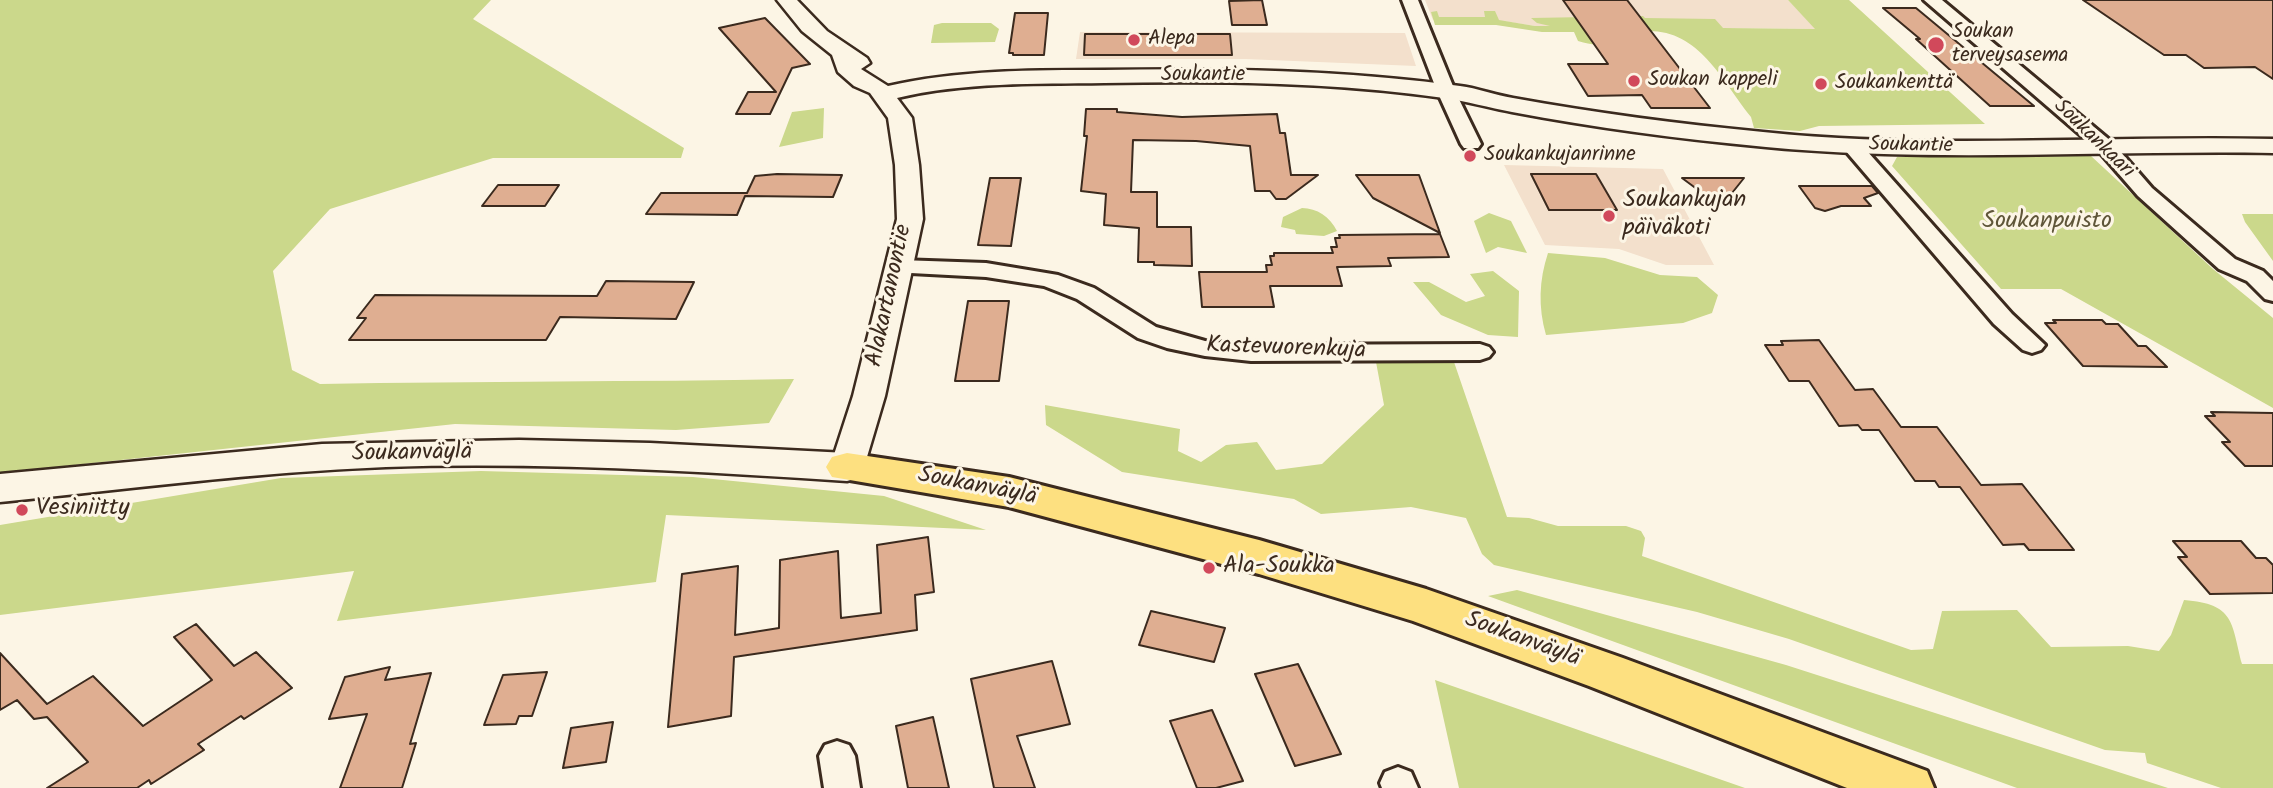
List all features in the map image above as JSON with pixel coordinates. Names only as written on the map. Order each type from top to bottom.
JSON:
[{"type":"main road","name":"Soukanväylä","points":[[0,488],[322,457],[456,454],[679,457],[847,467],[1009,492],[1259,557],[1426,607],[1606,672],[1909,788]]},
{"type":"street","name":"Alakartanontie","points":[[787,0],[795,12],[842,54],[846,67],[862,81],[881,91],[900,118],[907,165],[910,219],[869,396],[847,467]]},
{"type":"street","points":[[1410,0],[1446,91],[1471,144]]},
{"type":"street","name":"Soukankaari","points":[[1932,0],[2105,146],[2145,192],[2227,264],[2264,276],[2273,294]]},
{"type":"street","name":"Soukantie","points":[[881,91],[929,93],[960,83],[1034,77],[1335,78],[1446,91],[1512,105],[1701,133],[1852,146],[2010,149],[2273,146]]},
{"type":"street","points":[[1852,146],[2003,319],[2032,345]]},
{"type":"street","name":"Kastevuorenkuja","points":[[900,267],[936,266],[1045,279],[1073,287],[1135,327],[1175,344],[1201,348],[1251,353],[1480,352]]},
{"type":"shaded area","points":[[1425,0],[1788,0],[1816,29],[1535,26],[1496,20],[1433,20]]},
{"type":"shaded area","points":[[1080,32],[1405,33],[1416,66],[1245,59],[1076,59]]},
{"type":"shaded area","name":"Soukankujan päiväkoti","points":[[1504,165],[1663,169],[1714,265],[1666,265],[1619,249],[1545,245]]},
{"type":"green space","points":[[0,0],[491,0],[473,19],[684,148],[681,158],[493,158],[330,209],[273,271],[292,370],[320,384],[794,379],[769,423],[676,430],[455,424],[0,473]]},
{"type":"green space","points":[[1788,0],[1849,0],[1985,124],[1819,126],[1800,131],[1754,128],[1751,117],[1704,55],[1674,36],[1656,31],[1635,32],[1603,44],[1588,44],[1578,41],[1574,32],[1542,32],[1496,25],[1435,25],[1431,12],[1437,11],[1439,17],[1485,17],[1484,11],[1495,11],[1499,20],[1535,26],[1550,26],[1537,23],[1531,18],[1643,16],[1715,19],[1723,28],[1815,29]]},
{"type":"green space","points":[[991,23],[999,29],[995,42],[931,43],[934,25]]},
{"type":"green space","points":[[824,108],[823,138],[779,147],[792,112]]},
{"type":"green space","name":"Soukanpuisto","points":[[2091,156],[2213,269],[2273,318],[2273,408],[2061,289],[2001,289],[1892,166],[1897,157]]},
{"type":"green space","points":[[1302,208],[1322,214],[1337,231],[1324,236],[1296,234],[1295,230],[1281,227],[1283,217]]},
{"type":"green space","points":[[1489,213],[1511,221],[1527,253],[1498,247],[1486,253],[1474,221]]},
{"type":"green space","points":[[2242,214],[2273,214],[2273,261],[2245,222]]},
{"type":"green space","points":[[1548,253],[1605,258],[1660,275],[1697,277],[1718,295],[1712,313],[1683,323],[1546,335],[1541,294]]},
{"type":"green space","points":[[1493,271],[1519,291],[1518,337],[1488,335],[1441,315],[1413,282],[1429,282],[1466,302],[1485,296],[1470,274]]},
{"type":"green space","points":[[1376,362],[1454,362],[1507,517],[1529,518],[1558,526],[1626,526],[1641,531],[1645,538],[1642,556],[1911,650],[1933,649],[1942,611],[2017,610],[2051,647],[2128,646],[2159,651],[2171,635],[2184,600],[2213,606],[2222,611],[2232,626],[2242,664],[2273,664],[2273,788],[2221,788],[2147,763],[2145,753],[2105,750],[1789,639],[1697,612],[1494,565],[1482,554],[1466,518],[1411,507],[1321,514],[1294,499],[1122,472],[1046,425],[1045,405],[1180,429],[1178,451],[1201,462],[1226,445],[1257,442],[1276,470],[1322,464],[1384,405]]},
{"type":"green space","points":[[481,471],[693,477],[884,496],[986,530],[666,515],[656,582],[337,621],[354,571],[0,615],[0,525],[281,478]]},
{"type":"green space","points":[[1517,590],[1786,665],[2168,788],[2017,788],[1488,596]]},
{"type":"green space","points":[[1435,680],[1745,788],[1459,788]]},
{"type":"building","points":[[1262,0],[1267,25],[1232,25],[1229,1]]},
{"type":"building","points":[[1563,0],[1627,0],[1710,108],[1651,108],[1642,95],[1588,96],[1568,64],[1608,64]]},
{"type":"building","points":[[2083,0],[2273,0],[2273,79],[2255,67],[2204,68],[2186,55],[2164,55]]},
{"type":"building","points":[[1883,8],[1916,8],[2034,106],[1990,106],[1916,39],[1920,39]]},
{"type":"building","points":[[1015,13],[1048,13],[1044,55],[1009,53]]},
{"type":"building","points":[[765,18],[810,64],[792,68],[770,114],[736,114],[748,92],[776,92],[719,28]]},
{"type":"building","points":[[1085,34],[1230,34],[1232,55],[1084,55]]},
{"type":"building","points":[[1086,109],[1117,109],[1117,112],[1182,117],[1277,114],[1280,133],[1285,133],[1291,175],[1318,175],[1286,199],[1276,199],[1270,191],[1255,191],[1250,146],[1196,141],[1133,140],[1131,192],[1157,192],[1157,227],[1191,227],[1192,266],[1138,262],[1139,228],[1104,225],[1106,194],[1081,191],[1087,136],[1084,136]]},
{"type":"building","points":[[1531,174],[1596,174],[1617,210],[1549,210]]},
{"type":"building","points":[[842,175],[833,197],[745,196],[737,215],[646,214],[661,193],[747,193],[755,176]]},
{"type":"building","points":[[1356,175],[1419,175],[1440,233],[1373,198]]},
{"type":"building","points":[[990,178],[1021,178],[1011,246],[978,245]]},
{"type":"building","points":[[1682,178],[1744,178],[1724,203],[1713,201]]},
{"type":"building","points":[[498,185],[559,185],[545,206],[482,206]]},
{"type":"building","points":[[1799,186],[1872,186],[1878,193],[1864,198],[1871,206],[1841,206],[1825,211],[1815,208]]},
{"type":"building","points":[[1440,234],[1449,257],[1388,258],[1391,266],[1337,267],[1342,286],[1270,286],[1274,307],[1202,307],[1199,272],[1267,272],[1266,265],[1272,265],[1270,256],[1274,256],[1274,253],[1333,253],[1331,247],[1337,247],[1335,238],[1340,238],[1339,235]]},
{"type":"building","points":[[606,281],[694,282],[676,319],[560,317],[546,340],[349,340],[366,318],[357,318],[375,295],[597,296]]},
{"type":"building","points":[[968,301],[1009,301],[999,381],[955,381]]},
{"type":"building","points":[[2053,320],[2102,320],[2106,324],[2118,324],[2138,346],[2146,346],[2167,367],[2083,366],[2045,323],[2056,323]]},
{"type":"building","points":[[1819,340],[1855,390],[1873,389],[1901,427],[1937,427],[1981,485],[2022,484],[2074,550],[2029,550],[2024,544],[2003,545],[1960,487],[1939,487],[1935,481],[1915,481],[1879,430],[1862,430],[1858,425],[1839,426],[1809,381],[1789,381],[1765,345],[1783,345],[1781,341]]},
{"type":"building","points":[[2211,412],[2273,413],[2273,466],[2245,466],[2222,442],[2230,442],[2205,416],[2215,416]]},
{"type":"building","points":[[928,537],[934,592],[915,595],[917,630],[734,657],[731,716],[668,727],[682,574],[738,566],[735,635],[779,628],[780,560],[838,551],[841,618],[881,613],[877,545]]},
{"type":"building","points":[[2173,541],[2241,541],[2256,558],[2266,558],[2273,565],[2273,593],[2210,594],[2178,557],[2187,557]]},
{"type":"building","points":[[1151,611],[1225,628],[1214,662],[1139,645]]},
{"type":"building","points":[[196,624],[234,666],[256,652],[292,688],[198,744],[204,750],[151,784],[149,780],[137,788],[47,788],[88,762],[47,717],[34,719],[17,700],[0,710],[0,653],[47,704],[93,676],[143,726],[212,680],[174,637]]},
{"type":"building","points":[[1052,661],[1070,724],[1017,736],[1035,788],[994,788],[971,679]]},
{"type":"building","points":[[1298,664],[1341,754],[1295,766],[1255,674]]},
{"type":"building","points":[[390,667],[385,680],[431,673],[410,744],[416,743],[402,788],[340,788],[367,714],[329,719],[345,677]]},
{"type":"building","points":[[547,672],[532,716],[519,716],[516,724],[484,725],[503,675]]},
{"type":"building","points":[[1212,710],[1243,781],[1216,788],[1197,788],[1170,721]]},
{"type":"building","points":[[933,717],[949,788],[908,788],[896,726]]},
{"type":"building","points":[[613,722],[606,762],[563,768],[571,728]]},
{"type":"place","name":"Alepa","points":[[1134,40]]},
{"type":"place","name":"Soukan terveysasema","points":[[1936,45]]},
{"type":"place","name":"Soukan kappeli","points":[[1634,81]]},
{"type":"place","name":"Soukankenttä","points":[[1821,84]]},
{"type":"place","name":"Soukankujanrinne","points":[[1470,156]]},
{"type":"place","name":"Soukankujan päiväkoti","points":[[1609,216]]},
{"type":"place","name":"Vesiniitty","points":[[22,510]]},
{"type":"place","name":"Ala-Soukka","points":[[1209,568]]}]
